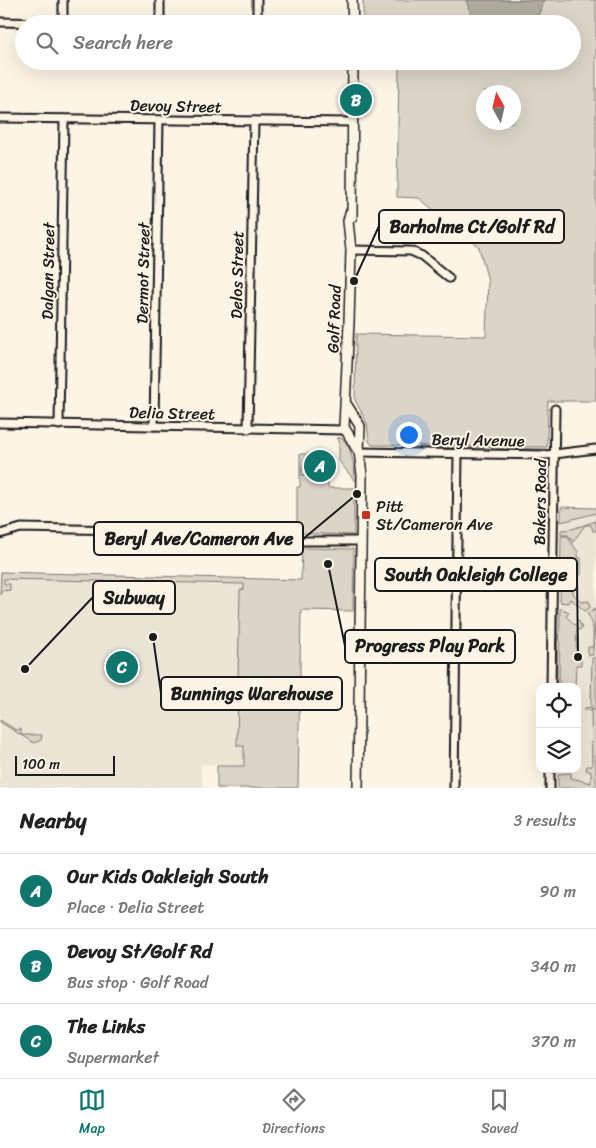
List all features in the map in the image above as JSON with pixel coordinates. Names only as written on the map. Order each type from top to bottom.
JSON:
[{"type":"street","points":[[63,0],[63,15]]},
{"type":"street","points":[[160,0],[160,15]]},
{"type":"street","points":[[257,0],[257,15]]},
{"type":"street","points":[[352,0],[353,15]]},
{"type":"street","points":[[356,0],[356,15]]},
{"type":"street","points":[[0,22],[15,22]]},
{"type":"street","name":"Golf Road","points":[[346,430],[351,234],[353,227],[350,213],[352,70]]},
{"type":"street","name":"Devoy Street","points":[[0,118],[351,122]]},
{"type":"street","name":"Dalgan Street","points":[[59,425],[64,119]]},
{"type":"street","name":"Dermot Street","points":[[154,426],[159,120]]},
{"type":"street","name":"Delos Street","points":[[248,428],[254,121]]},
{"type":"street","points":[[351,250],[410,251],[422,256],[449,278]]},
{"type":"street","points":[[347,404],[360,426],[359,452],[362,475],[358,788]]},
{"type":"street","name":"Bakers Road","points":[[551,683],[555,409]]},
{"type":"street","points":[[346,430],[351,420],[357,422]]},
{"type":"street","name":"Delia Street","points":[[0,424],[346,430]]},
{"type":"street","points":[[346,430],[355,436],[359,433]]},
{"type":"street","points":[[346,430],[359,452]]},
{"type":"street","name":"Beryl Avenue","points":[[359,452],[554,453],[596,449]]},
{"type":"street","points":[[454,788],[458,453]]},
{"type":"street","points":[[0,534],[21,528],[278,533],[296,541],[361,541]]},
{"type":"street","points":[[550,773],[550,788]]},
{"type":"shaded area","points":[[363,0],[596,0],[596,401],[548,401],[547,447],[372,445],[369,441],[367,423],[355,400],[356,334],[486,336],[488,281],[479,247],[419,198],[397,197],[399,70],[581,70],[581,15],[363,15]]},
{"type":"shaded area","points":[[466,0],[544,0],[538,15],[471,15]]},
{"type":"shaded area","points":[[337,438],[342,438],[351,452],[355,481],[339,461],[339,440]]},
{"type":"shaded area","points":[[419,447],[547,449],[548,450],[419,450]]},
{"type":"shaded area","points":[[300,454],[310,454],[310,458],[313,458],[312,466],[302,466],[302,475],[324,477],[325,469],[328,469],[328,488],[354,488],[354,535],[296,533],[294,529],[297,529],[297,487],[300,487]]},
{"type":"shaded area","points":[[561,507],[596,508],[596,788],[558,788],[558,773],[581,773],[581,683],[559,683]]},
{"type":"shaded area","points":[[561,507],[596,508],[596,513],[561,522]]},
{"type":"shaded area","points":[[596,521],[596,531],[593,531],[591,525],[585,525],[573,542],[568,535],[561,535],[561,530],[572,529]]},
{"type":"shaded area","points":[[561,536],[567,536],[578,552],[578,557],[581,558],[581,575],[579,575],[578,581],[573,585],[573,593],[581,602],[589,601],[590,608],[585,611],[570,599],[568,603],[560,602]]},
{"type":"shaded area","points":[[302,548],[354,549],[353,611],[301,610],[298,788],[217,788],[217,766],[244,766],[244,746],[237,746],[238,690],[233,689],[238,678],[240,590],[244,589],[244,584],[4,579],[4,584],[10,584],[10,590],[1,591],[0,595],[1,572],[301,580]]},
{"type":"shaded area","points":[[0,572],[244,578],[244,766],[200,764],[203,788],[0,788]]},
{"type":"shaded area","points":[[558,608],[557,683],[555,683],[556,609]]},
{"type":"shaded area","points":[[560,608],[569,612],[566,616],[575,625],[579,621],[582,629],[577,630],[576,657],[581,658],[581,665],[576,665],[575,683],[559,683]]},
{"type":"shaded area","points":[[596,608],[593,655],[588,655],[588,647],[593,647],[593,634],[591,621],[587,613]]},
{"type":"shaded area","points":[[592,658],[596,658],[596,705],[591,710],[584,710],[591,707]]},
{"type":"shaded area","points":[[596,709],[596,788],[558,788],[558,774],[571,773],[571,778],[591,783],[591,772],[586,770],[587,766],[592,766],[591,711]]},
{"type":"shaded area","points":[[0,720],[16,730],[21,729],[21,735],[0,722]]},
{"type":"shaded area","points":[[21,735],[42,735],[41,740],[34,743]]},
{"type":"place","name":"Devoy St/Golf Rd","points":[[356,100]]},
{"type":"place","name":"Barholme Ct/Golf Rd","points":[[354,281]]},
{"type":"place","name":"Our Kids Oakleigh South","points":[[320,466]]},
{"type":"place","name":"Beryl Ave/Cameron Ave","points":[[357,494]]},
{"type":"place","name":"Pitt St/Cameron Ave","points":[[366,515]]},
{"type":"place","name":"Progress Play Park","points":[[328,564]]},
{"type":"place","name":"Bunnings Warehouse","points":[[153,637]]},
{"type":"place","name":"South Oakleigh College","points":[[578,657]]},
{"type":"place","name":"The Links","points":[[122,667]]},
{"type":"place","name":"Subway","points":[[25,669]]}]
